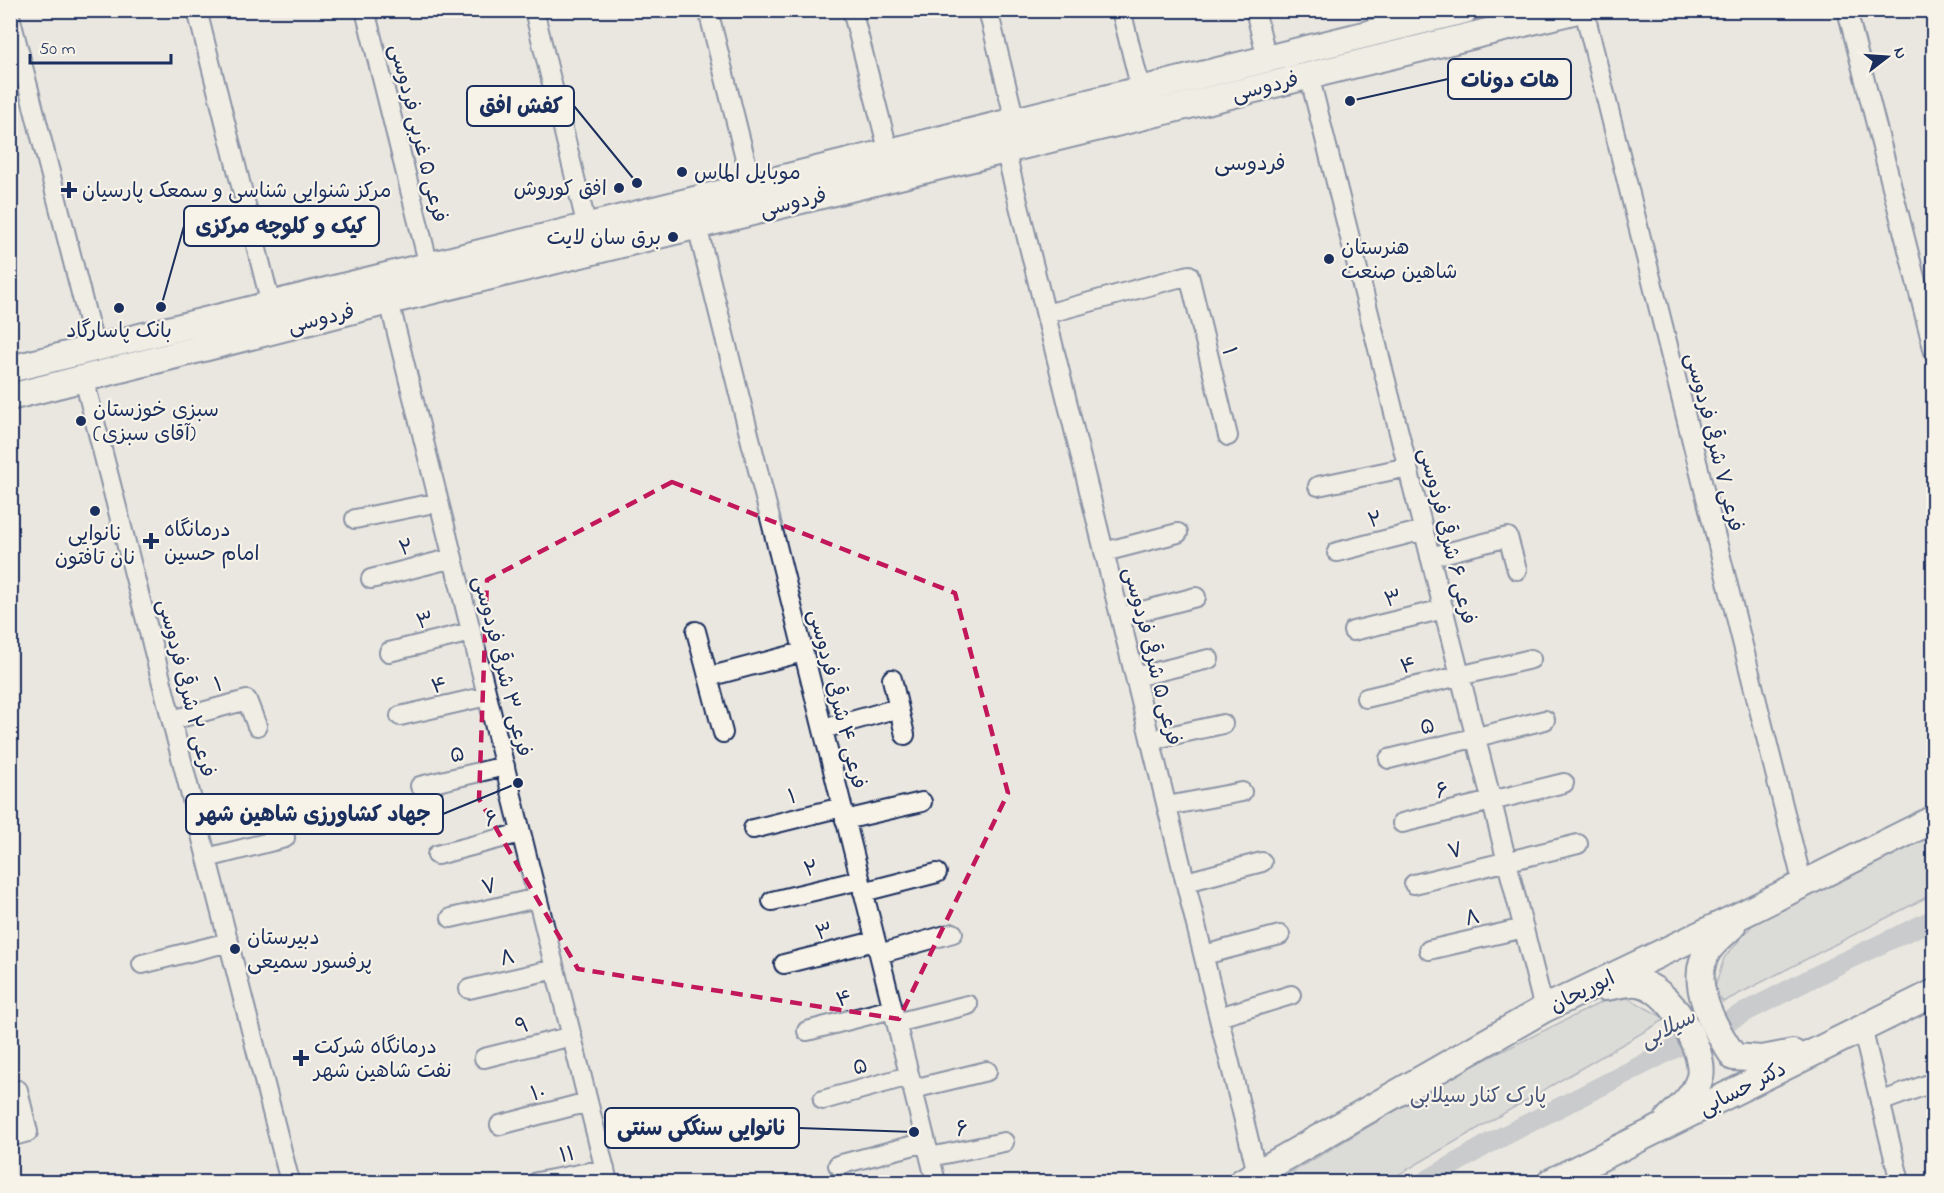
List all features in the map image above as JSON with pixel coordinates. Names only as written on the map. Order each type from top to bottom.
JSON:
[{"type":"main road","name":"فردوسی","points":[[10,397],[697,226],[828,180],[889,153],[1267,59],[1390,19],[1465,10]]},
{"type":"main road","name":"فردوسی","points":[[10,369],[752,186],[828,180],[1005,149],[1577,10]]},
{"type":"main road","name":"ابوریحان","points":[[1250,1178],[1544,1009],[1803,885],[1934,819]]},
{"type":"main road","points":[[1745,913],[1709,949],[1701,972],[1701,988],[1734,1057],[1762,1059],[1818,1049]]},
{"type":"main road","points":[[1584,990],[1638,983],[1654,989],[1670,1002],[1700,1059],[1700,1075],[1688,1100],[1654,1132]]},
{"type":"main road","name":"دکتر حسابی","points":[[1551,1182],[1585,1174],[1654,1132],[1934,993]]},
{"type":"street","points":[[197,10],[270,305]]},
{"type":"street","name":"فرعی ۵ غربی فردوسی","points":[[365,10],[429,266]]},
{"type":"street","points":[[534,10],[587,227]]},
{"type":"street","points":[[708,10],[752,186]]},
{"type":"street","points":[[852,10],[889,153]]},
{"type":"street","points":[[988,10],[1015,121]]},
{"type":"street","points":[[1121,10],[1141,90]]},
{"type":"street","points":[[1255,10],[1267,59]]},
{"type":"street","name":"فرعی ۷ شرقی فردوسی","points":[[1584,10],[1803,885]]},
{"type":"street","points":[[1847,10],[1934,352]]},
{"type":"street","points":[[10,16],[95,348]]},
{"type":"street","name":"فرعی ۶ شرقی فردوسی","points":[[1309,75],[1544,1009]]},
{"type":"street","name":"فرعی ۵ شرقی فردوسی","points":[[1005,149],[1219,1017],[1250,1178]]},
{"type":"street","name":"فرعی ۴ شرقی فردوسی","points":[[697,226],[936,1182]]},
{"type":"street","name":"۱","points":[[1046,314],[1189,275],[1228,436]]},
{"type":"street","name":"فرعی ۳ شرقی فردوسی","points":[[389,301],[607,1176]]},
{"type":"street","name":"فرعی ۲ شرقی فردوسی","points":[[84,379],[290,1182]]},
{"type":"street","points":[[1318,486],[1408,467]]},
{"type":"street","points":[[355,519],[439,502]]},
{"type":"street","name":"۲","points":[[1337,552],[1424,530]]},
{"type":"street","points":[[1104,552],[1178,533]]},
{"type":"street","points":[[1430,557],[1508,537],[1517,570]]},
{"type":"street","name":"۲","points":[[371,579],[453,558]]},
{"type":"street","points":[[1120,617],[1196,597]]},
{"type":"street","name":"۳","points":[[1353,631],[1444,609]]},
{"type":"street","points":[[696,631],[723,733]]},
{"type":"street","name":"۳","points":[[389,652],[471,632]]},
{"type":"street","points":[[708,676],[803,652]]},
{"type":"street","points":[[1135,677],[1209,659]]},
{"type":"street","points":[[1461,677],[1531,659]]},
{"type":"street","name":"۴","points":[[1366,698],[1461,677]]},
{"type":"street","points":[[892,679],[905,735]]},
{"type":"street","name":"۴","points":[[400,716],[487,696]]},
{"type":"street","name":"۱","points":[[172,720],[248,700],[257,726]]},
{"type":"street","points":[[823,729],[898,708]]},
{"type":"street","points":[[1476,737],[1545,720]]},
{"type":"street","points":[[1151,740],[1223,724]]},
{"type":"street","name":"۵","points":[[1389,759],[1476,737]]},
{"type":"street","name":"۵","points":[[420,786],[505,766]]},
{"type":"street","points":[[1492,801],[1564,783]]},
{"type":"street","points":[[1167,806],[1242,792]]},
{"type":"street","name":"۶","points":[[1402,823],[1492,801]]},
{"type":"street","name":"۱","points":[[753,829],[922,802]]},
{"type":"street","points":[[207,858],[285,838],[280,805]]},
{"type":"street","name":"۶","points":[[437,855],[521,833]]},
{"type":"street","points":[[1507,860],[1578,844]]},
{"type":"street","name":"۷","points":[[1414,884],[1507,860]]},
{"type":"street","points":[[1186,882],[1262,862]]},
{"type":"street","name":"۲","points":[[772,901],[937,873]]},
{"type":"street","name":"۷","points":[[451,918],[537,898]]},
{"type":"street","name":"۸","points":[[1429,950],[1524,928]]},
{"type":"street","name":"۳","points":[[784,964],[953,933]]},
{"type":"street","points":[[1204,955],[1280,935]]},
{"type":"street","points":[[142,964],[229,942]]},
{"type":"street","name":"۸","points":[[469,989],[555,969]]},
{"type":"street","points":[[1219,1017],[1291,995]]},
{"type":"street","name":"۴","points":[[807,1031],[968,1005]]},
{"type":"street","points":[[1862,1028],[1900,1182]]},
{"type":"street","name":"۹","points":[[484,1058],[572,1036]]},
{"type":"street","name":"۵","points":[[823,1100],[911,1082],[987,1071]]},
{"type":"street","points":[[1880,1102],[1934,1082]]},
{"type":"street","points":[[10,1137],[28,1132],[18,1090]]},
{"type":"street","name":"۱۰","points":[[500,1125],[588,1102]]},
{"type":"street","name":"۶","points":[[838,1165],[928,1150],[1004,1142]]},
{"type":"street","name":"۱۱","points":[[537,1182],[607,1176]]},
{"type":"highlighted area","points":[[672,482],[955,593],[1008,793],[899,1019],[578,969],[479,799],[487,580]]},
{"type":"green space","points":[[1933,835],[1933,894],[1723,1002],[1714,990],[1724,958],[1754,923]]},
{"type":"green space","name":"پارک کنار سیلابی","points":[[1628,998],[1666,1019],[1386,1182],[1275,1182],[1464,1070],[1602,1002]]},
{"type":"waterway","name":"سیلابی","points":[[1424,1182],[1488,1144],[1843,962],[1934,919]]},
{"type":"place","name":"هات دونات","points":[[1350,101]]},
{"type":"place","name":"موبایل الماس","points":[[682,172]]},
{"type":"place","name":"کفش افق","points":[[637,183]]},
{"type":"place","name":"افق کوروش","points":[[619,188]]},
{"type":"place","name":"مرکز شنوایی شناسی و سمعک پارسیان","points":[[69,190]]},
{"type":"place","name":"برق سان لایت","points":[[673,237]]},
{"type":"place","name":"هنرستان شاهین صنعت","points":[[1329,259]]},
{"type":"place","name":"کیک و کلوچه مرکزی","points":[[161,307]]},
{"type":"place","name":"بانک پاسارگاد","points":[[119,308]]},
{"type":"place","name":"سبزی خوزستان (آقای سبزی)","points":[[81,421]]},
{"type":"place","name":"نانوایی نان تافتون","points":[[95,511]]},
{"type":"place","name":"درمانگاه امام حسین","points":[[151,541]]},
{"type":"place","name":"جهاد کشاورزی شاهین شهر","points":[[518,783]]},
{"type":"place","name":"دبیرستان پرفسور سمیعی","points":[[235,949]]},
{"type":"place","name":"درمانگاه شرکت نفت شاهین شهر","points":[[301,1058]]},
{"type":"place","name":"نانوایی سنگکی سنتی","points":[[914,1132]]},
{"type":"district","name":"فردوسی","points":[[1250,162]]}]
